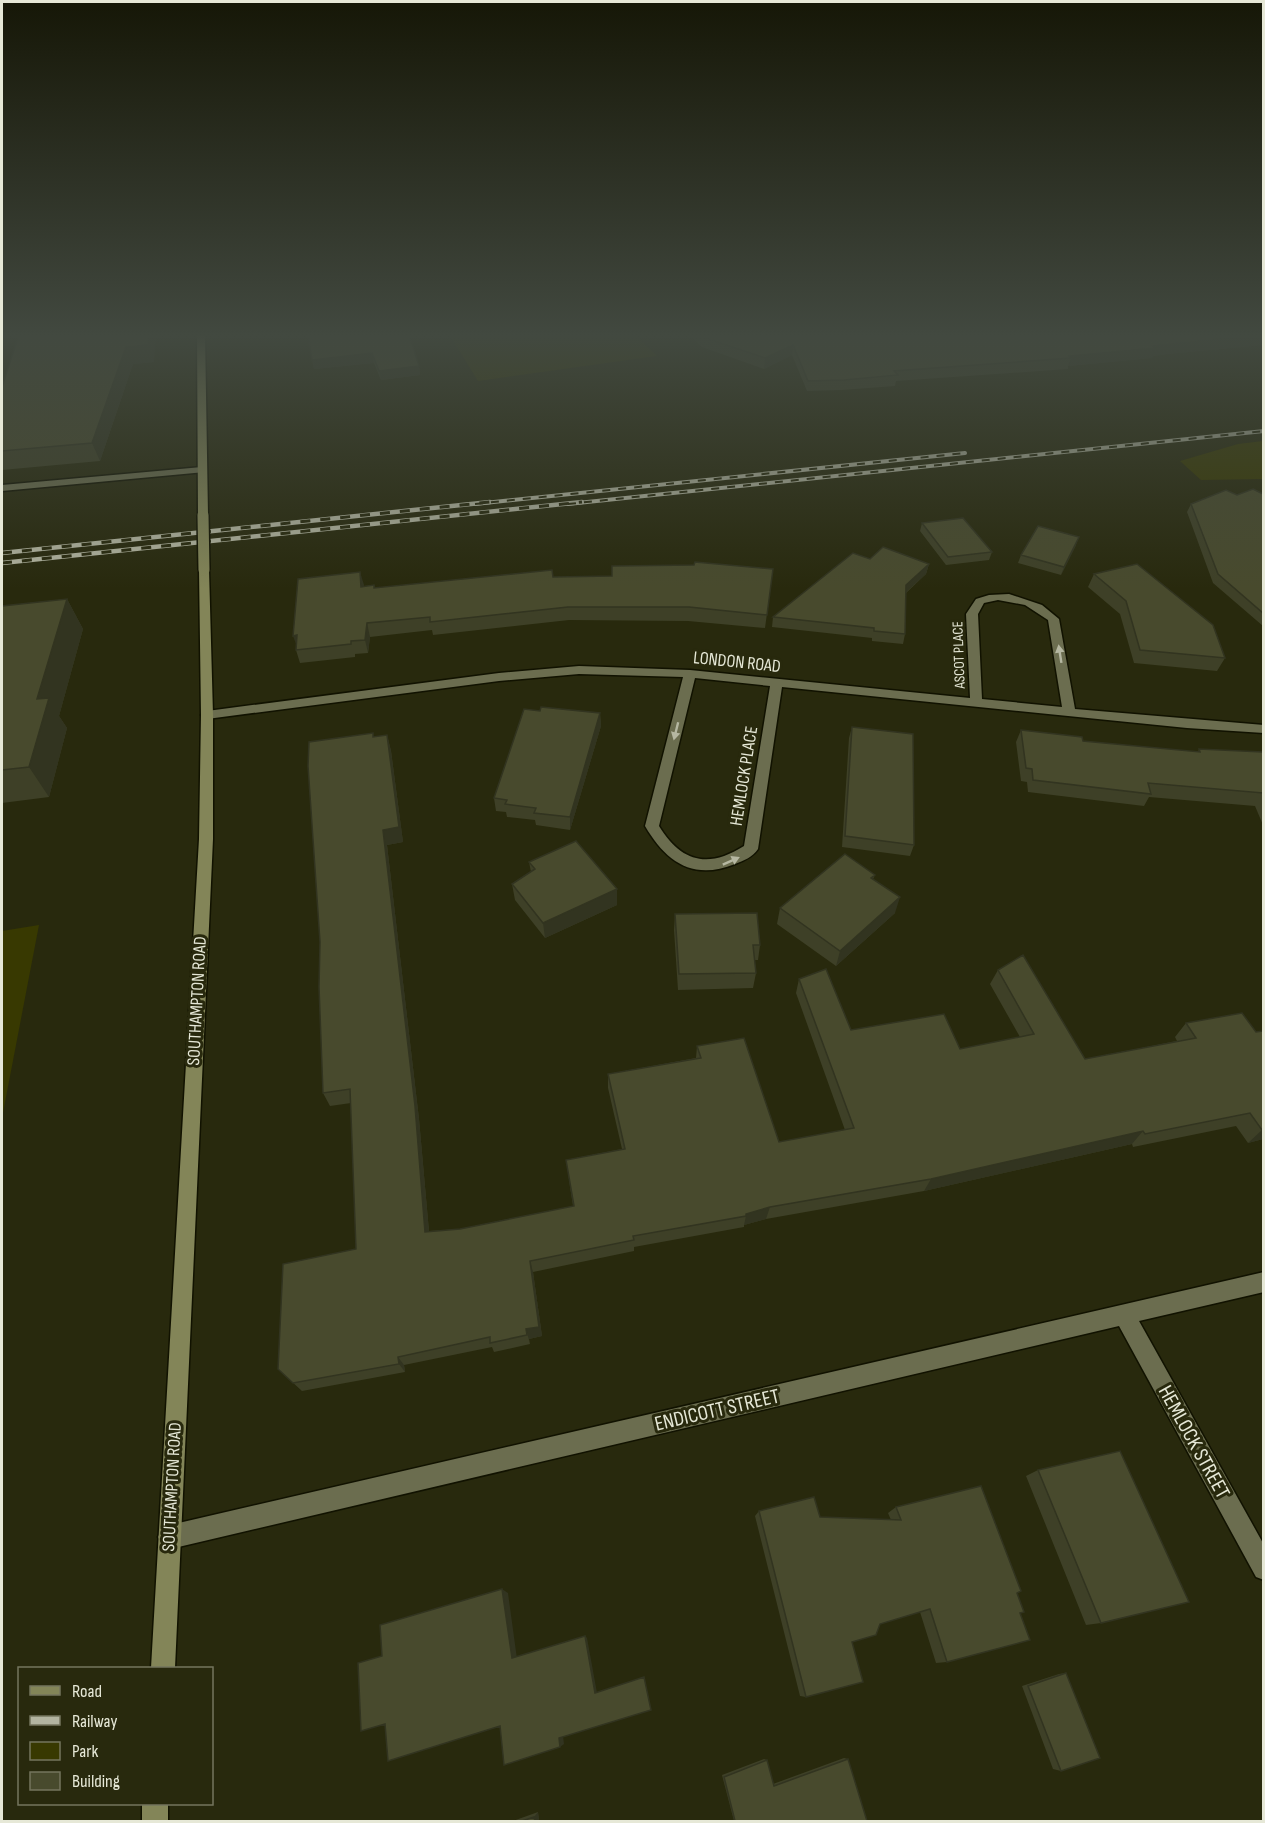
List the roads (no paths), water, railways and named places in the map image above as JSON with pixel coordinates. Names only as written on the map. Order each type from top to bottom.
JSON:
[{"type":"street","name":"SOUTHAMPTON ROAD","points":[[163,1667],[206,839],[207,715],[202,419]]},
{"type":"street","points":[[2,488],[202,470]]},
{"type":"street","name":"ASCOT PLACE","points":[[976,703],[972,614],[980,601],[1005,598],[1032,604],[1053,619],[1069,711]]},
{"type":"street","name":"LONDON ROAD","points":[[207,715],[498,677],[579,670],[690,674],[1187,724],[1263,729]]},
{"type":"street","name":"HEMLOCK PLACE","points":[[690,674],[652,826],[661,844],[678,857],[698,866],[718,866],[735,861],[751,849],[776,684]]},
{"type":"street","name":"ENDICOTT STREET","points":[[170,1537],[1263,1282]]},
{"type":"street","name":"HEMLOCK STREET","points":[[1124,1315],[1263,1569]]},
{"type":"street","points":[[154,1821],[156,1805]]},
{"type":"railway","points":[[568,504],[1264,431]]},
{"type":"railway","points":[[475,504],[965,453]]},
{"type":"railway","points":[[2,553],[490,502]]},
{"type":"railway","points":[[2,563],[582,502]]}]
